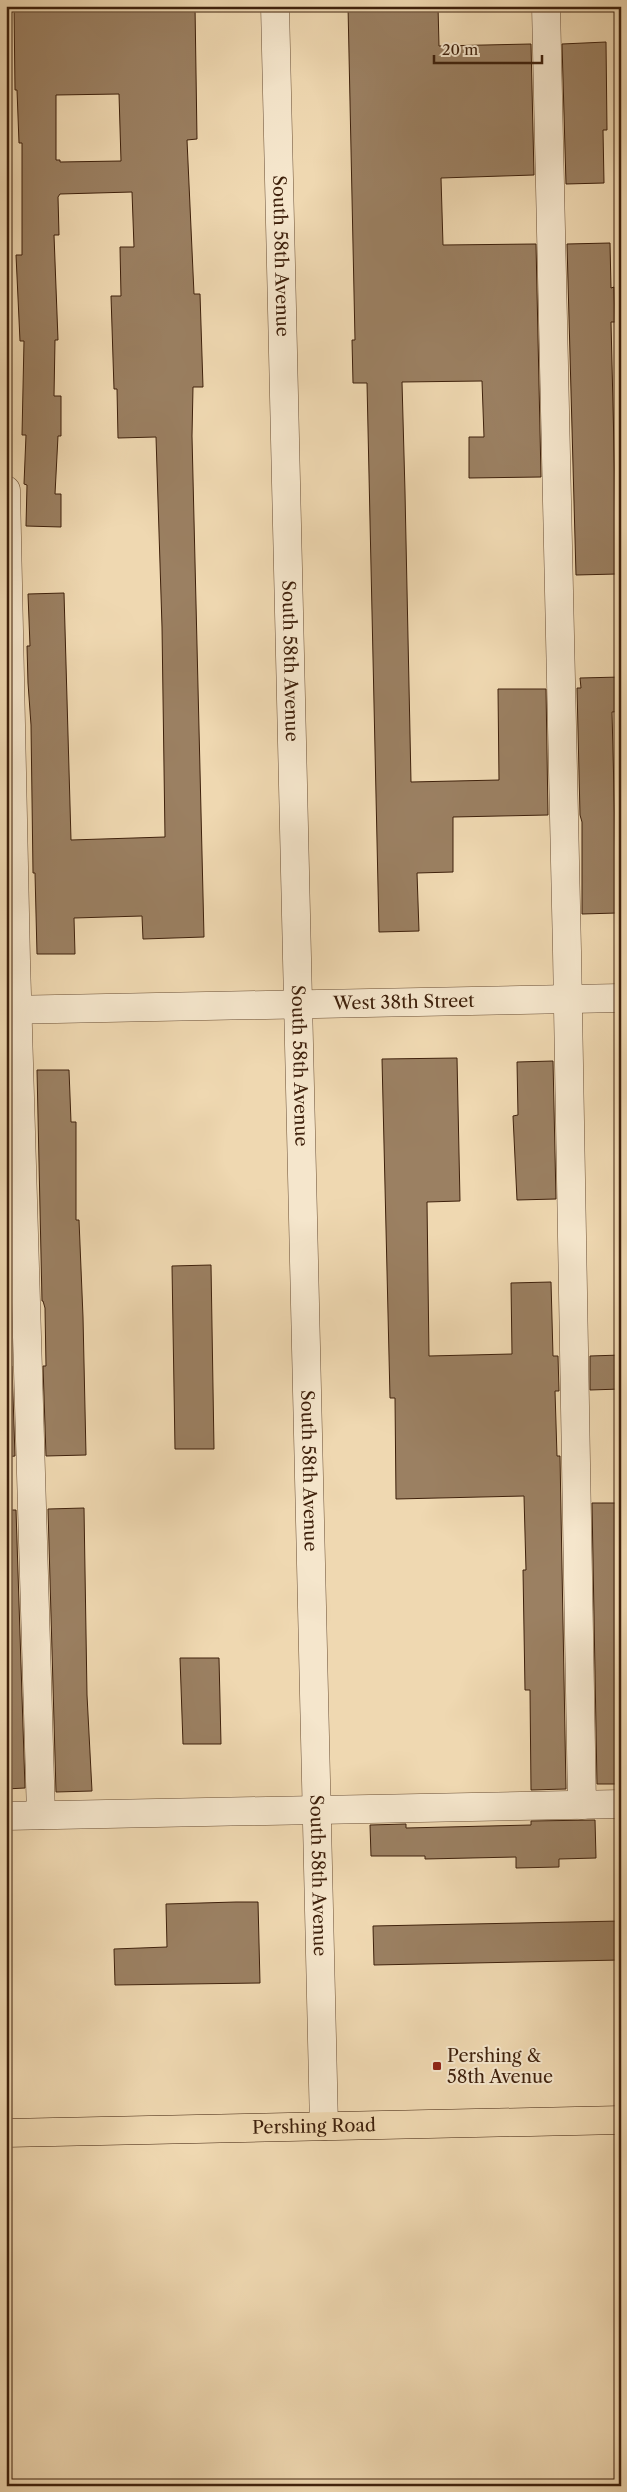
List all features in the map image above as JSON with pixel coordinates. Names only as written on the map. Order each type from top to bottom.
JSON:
[{"type":"main road","name":"Pershing Road","points":[[6,2132],[621,2120]]},
{"type":"street","name":"South 58th Avenue","points":[[275,6],[324,2126]]},
{"type":"street","points":[[546,6],[568,999],[582,1805]]},
{"type":"street","points":[[6,490],[12,1010],[40,1815]]},
{"type":"street","name":"West 38th Street","points":[[12,1010],[621,998]]},
{"type":"street","points":[[6,1816],[621,1804]]},
{"type":"building","points":[[14,6],[195,6],[197,139],[187,140],[194,294],[200,294],[203,387],[193,387],[192,436],[204,937],[143,939],[142,916],[74,918],[75,954],[37,954],[27,646],[30,646],[28,594],[64,593],[71,840],[165,837],[162,627],[156,437],[118,438],[117,389],[114,389],[111,296],[121,296],[120,247],[134,247],[132,192],[60,194],[58,197],[59,235],[54,235],[58,340],[55,340],[54,396],[61,396],[61,436],[58,436],[55,494],[61,494],[61,527],[26,526],[27,485],[24,484],[26,435],[22,435],[24,341],[20,341],[16,255],[22,255],[22,143],[19,143],[17,90],[15,90]],"holes":[[[119,94],[121,161],[60,162],[60,160],[56,160],[56,95]]]},
{"type":"building","points":[[348,6],[438,6],[439,46],[531,44],[534,175],[441,178],[443,245],[536,244],[541,477],[469,478],[469,437],[484,437],[482,381],[402,382],[411,782],[499,780],[498,689],[546,689],[548,815],[453,817],[453,872],[417,873],[419,931],[379,932],[367,383],[353,383],[352,340],[355,340]]},
{"type":"building","points":[[606,42],[607,130],[603,130],[604,183],[566,184],[562,44]]},
{"type":"building","points":[[610,243],[611,288],[614,287],[615,322],[611,322],[617,574],[576,575],[567,244]]},
{"type":"building","points":[[621,677],[621,711],[612,712],[617,913],[582,914],[582,822],[580,815],[577,688],[581,688],[580,678]]},
{"type":"building","points":[[457,1058],[460,1201],[427,1202],[429,1356],[512,1354],[511,1283],[551,1282],[553,1356],[558,1356],[559,1391],[555,1391],[557,1456],[560,1456],[566,1789],[531,1790],[530,1690],[525,1690],[523,1570],[526,1570],[524,1496],[396,1499],[395,1398],[390,1398],[382,1059]]},
{"type":"building","points":[[553,1061],[556,1199],[517,1200],[513,1116],[518,1115],[517,1062]]},
{"type":"building","points":[[37,1070],[69,1070],[71,1122],[76,1122],[76,1220],[79,1220],[86,1455],[46,1456],[43,1366],[46,1366],[45,1308],[42,1301]]},
{"type":"building","points":[[6,1226],[8,1226],[10,1302],[6,1302]]},
{"type":"building","points":[[211,1265],[214,1449],[175,1449],[172,1266]]},
{"type":"building","points":[[621,1355],[621,1389],[590,1390],[590,1356]]},
{"type":"building","points":[[6,1366],[12,1366],[15,1456],[6,1457]]},
{"type":"building","points":[[592,1503],[621,1503],[621,1784],[597,1784]]},
{"type":"building","points":[[84,1508],[87,1695],[92,1791],[56,1792],[48,1509]]},
{"type":"building","points":[[6,1510],[16,1510],[25,1788],[6,1789]]},
{"type":"building","points":[[180,1658],[219,1658],[221,1744],[183,1744]]},
{"type":"building","points":[[595,1820],[596,1858],[559,1859],[559,1867],[516,1868],[516,1857],[425,1859],[425,1856],[371,1856],[370,1825],[406,1824],[406,1828],[531,1825],[531,1821]]},
{"type":"building","points":[[258,1902],[260,1983],[115,1985],[114,1949],[167,1947],[166,1904]]},
{"type":"building","points":[[621,1921],[621,1960],[374,1965],[373,1926]]},
{"type":"place","name":"Pershing & 58th Avenue","points":[[437,2066]]}]
